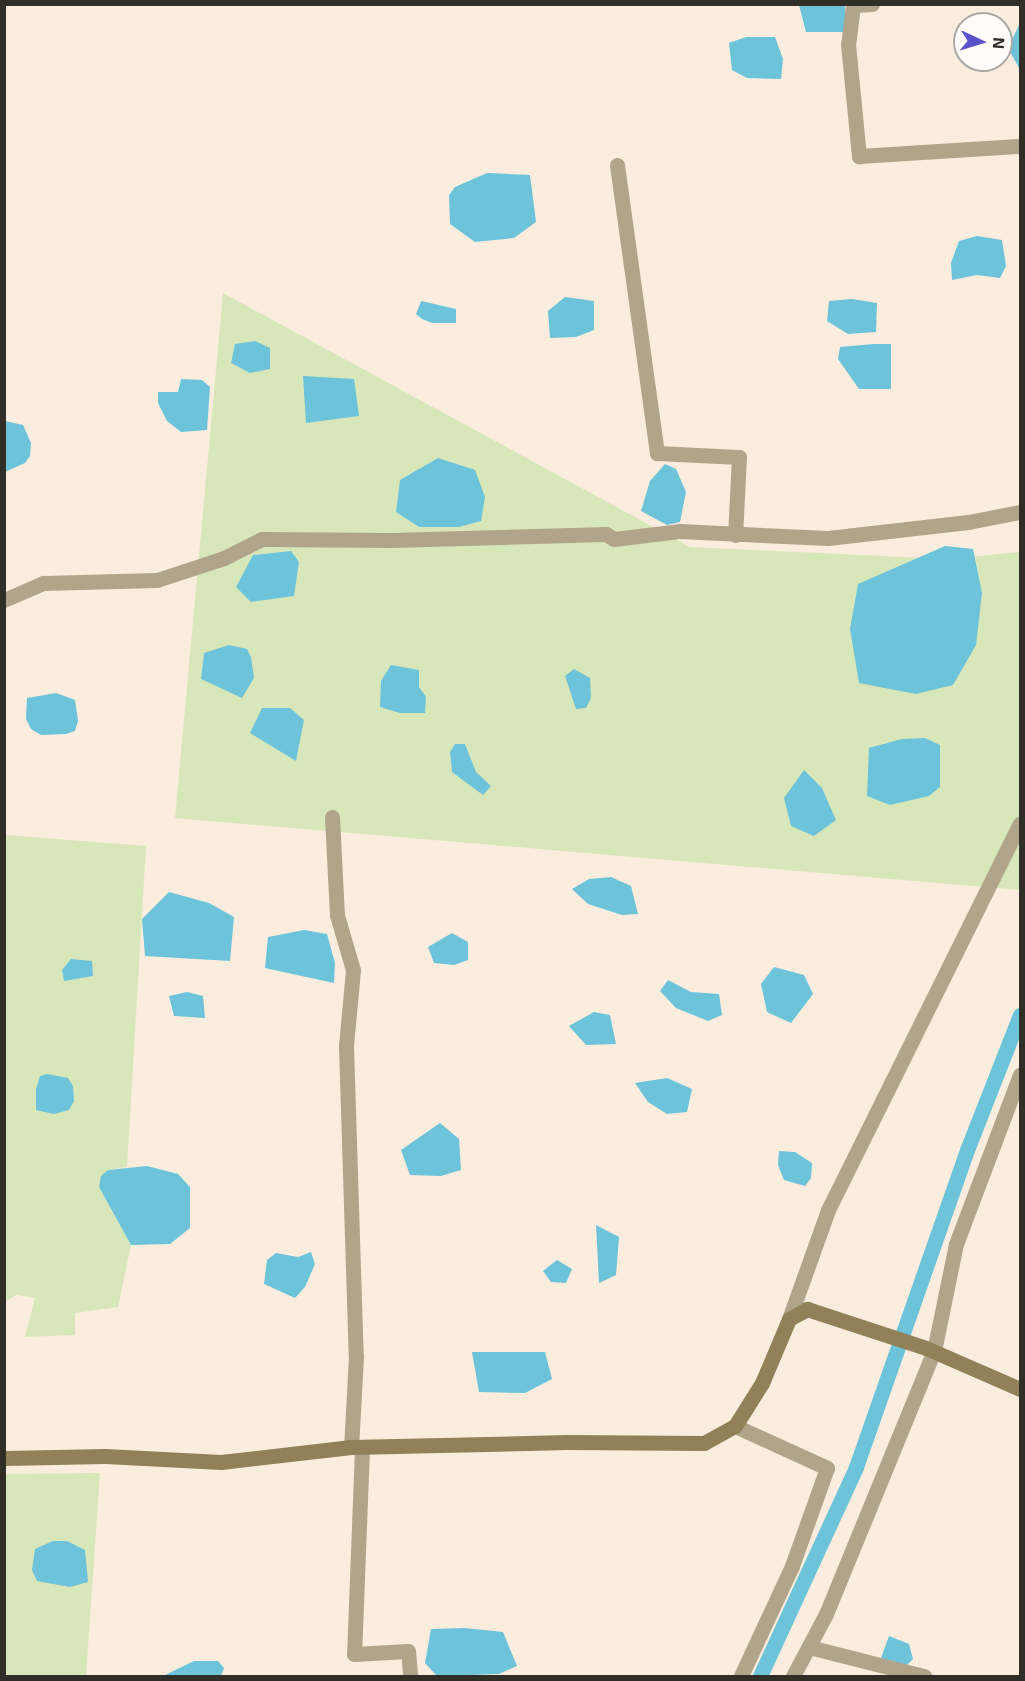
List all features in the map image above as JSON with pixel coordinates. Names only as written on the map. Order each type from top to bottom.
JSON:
[{"type":"street","points":[[873,4],[853,5],[848,44],[859,156],[1020,146]]},
{"type":"street","points":[[617,165],[657,453],[739,457],[735,535]]},
{"type":"street","points":[[4,600],[43,583],[157,580],[224,558],[262,538],[392,540],[606,534],[614,538],[679,531],[828,538],[968,522],[1020,512]]},
{"type":"street","points":[[332,817],[337,915],[352,970],[346,1046],[356,1356],[354,1654],[408,1651],[410,1677]]},
{"type":"street","points":[[4,1458],[105,1456],[221,1462],[356,1448],[567,1442],[704,1443],[735,1426],[762,1383],[789,1319],[828,1210],[1020,824]]},
{"type":"street","points":[[793,1677],[809,1647],[930,1350],[956,1245],[1020,1075]]},
{"type":"street","points":[[789,1319],[807,1309],[930,1350],[1020,1389]]},
{"type":"street","points":[[735,1426],[827,1468],[792,1566],[741,1677]]},
{"type":"street","points":[[809,1647],[915,1675]]},
{"type":"green space","points":[[223,293],[690,547],[947,559],[1020,552],[1020,890],[175,818]]},
{"type":"green space","points":[[5,835],[146,846],[127,1167],[108,1170],[99,1187],[131,1245],[118,1307],[75,1313],[75,1335],[25,1337],[35,1298],[16,1295],[5,1302]]},
{"type":"green space","points":[[100,1473],[86,1676],[5,1676],[4,1474]]},
{"type":"water","points":[[799,5],[845,5],[846,32],[806,32]]},
{"type":"water","points":[[1020,23],[1020,70],[1013,57],[1013,38]]},
{"type":"water","points":[[746,37],[775,37],[783,59],[781,79],[747,78],[732,70],[729,43]]},
{"type":"water","points":[[487,173],[530,175],[536,222],[514,238],[475,242],[450,224],[449,195],[455,187]]},
{"type":"water","points":[[977,236],[1002,240],[1006,266],[1000,278],[977,275],[952,280],[951,263],[959,241]]},
{"type":"water","points":[[565,297],[594,301],[594,330],[576,337],[550,338],[548,311]]},
{"type":"water","points":[[852,299],[877,303],[876,332],[848,334],[827,321],[829,301]]},
{"type":"water","points":[[421,301],[456,309],[456,323],[432,323],[422,319],[416,314]]},
{"type":"water","points":[[255,341],[270,348],[270,369],[250,373],[231,363],[235,344]]},
{"type":"water","points":[[891,344],[891,389],[859,389],[838,359],[840,347]]},
{"type":"water","points":[[303,376],[354,379],[359,416],[306,423]]},
{"type":"water","points":[[181,379],[202,380],[210,387],[207,430],[181,432],[167,421],[158,403],[158,392],[178,392]]},
{"type":"water","points":[[5,421],[23,425],[31,443],[30,456],[25,463],[5,472]]},
{"type":"water","points":[[438,458],[475,470],[485,497],[481,521],[459,527],[419,527],[396,512],[400,480]]},
{"type":"water","points":[[665,464],[676,469],[686,492],[680,522],[667,525],[641,511],[650,481]]},
{"type":"water","points":[[945,546],[973,549],[982,593],[976,645],[953,685],[916,694],[859,683],[850,629],[858,584]]},
{"type":"water","points":[[291,551],[299,562],[294,596],[251,602],[236,587],[253,555]]},
{"type":"water","points":[[229,645],[247,649],[251,657],[254,678],[242,698],[201,679],[204,653]]},
{"type":"water","points":[[391,665],[419,670],[419,687],[426,697],[425,713],[400,713],[380,707],[381,681]]},
{"type":"water","points":[[574,669],[590,678],[591,698],[586,708],[576,709],[565,676]]},
{"type":"water","points":[[56,693],[75,700],[78,721],[75,731],[66,734],[41,735],[31,729],[26,719],[27,698]]},
{"type":"water","points":[[262,708],[290,708],[304,720],[296,761],[250,733]]},
{"type":"water","points":[[925,738],[940,745],[940,787],[929,796],[890,805],[867,796],[869,748],[902,739]]},
{"type":"water","points":[[455,744],[465,744],[476,772],[491,786],[483,795],[452,772],[450,752]]},
{"type":"water","points":[[804,770],[822,788],[836,820],[814,836],[791,826],[784,798]]},
{"type":"water","points":[[611,877],[631,886],[638,914],[622,915],[588,904],[572,889],[589,879]]},
{"type":"water","points":[[169,892],[209,903],[234,917],[230,961],[145,956],[142,919]]},
{"type":"water","points":[[304,930],[327,934],[335,963],[334,983],[265,968],[268,937]]},
{"type":"water","points":[[452,933],[468,942],[468,960],[454,965],[434,963],[428,947]]},
{"type":"water","points":[[71,959],[92,961],[93,976],[64,981],[62,970]]},
{"type":"water","points":[[774,967],[804,975],[813,994],[791,1023],[767,1012],[761,984]]},
{"type":"water","points":[[668,980],[691,992],[719,994],[722,1015],[708,1021],[676,1008],[660,991]]},
{"type":"water","points":[[187,992],[203,996],[205,1018],[174,1016],[169,996]]},
{"type":"water","points":[[594,1012],[610,1015],[616,1044],[586,1045],[569,1026]]},
{"type":"water","points":[[47,1074],[68,1078],[73,1086],[74,1101],[69,1110],[54,1114],[36,1110],[36,1089],[40,1076]]},
{"type":"water","points":[[667,1078],[692,1089],[687,1112],[667,1114],[648,1102],[635,1083]]},
{"type":"water","points":[[440,1123],[459,1139],[461,1170],[441,1176],[410,1175],[401,1150]]},
{"type":"water","points":[[779,1151],[795,1152],[812,1163],[811,1178],[805,1186],[784,1180],[778,1165]]},
{"type":"water","points":[[147,1166],[178,1174],[190,1187],[190,1228],[170,1244],[131,1245],[99,1187],[101,1176],[108,1170]]},
{"type":"water","points":[[596,1225],[619,1237],[616,1275],[599,1283]]},
{"type":"water","points":[[311,1252],[315,1264],[305,1287],[295,1298],[264,1284],[267,1260],[276,1253],[298,1257]]},
{"type":"water","points":[[557,1260],[572,1269],[566,1283],[551,1282],[543,1271]]},
{"type":"water","points":[[472,1352],[545,1352],[552,1379],[525,1393],[479,1392]]},
{"type":"water","points":[[53,1541],[67,1541],[85,1550],[88,1582],[70,1587],[37,1581],[32,1570],[35,1549]]},
{"type":"water","points":[[465,1628],[503,1632],[517,1666],[499,1674],[437,1676],[425,1663],[431,1629]]},
{"type":"water","points":[[889,1636],[909,1644],[913,1659],[907,1665],[881,1658]]},
{"type":"water","points":[[194,1661],[218,1661],[224,1668],[221,1676],[163,1676]]},
{"type":"waterway","points":[[760,1676],[856,1467],[967,1150],[1020,1015]]}]
